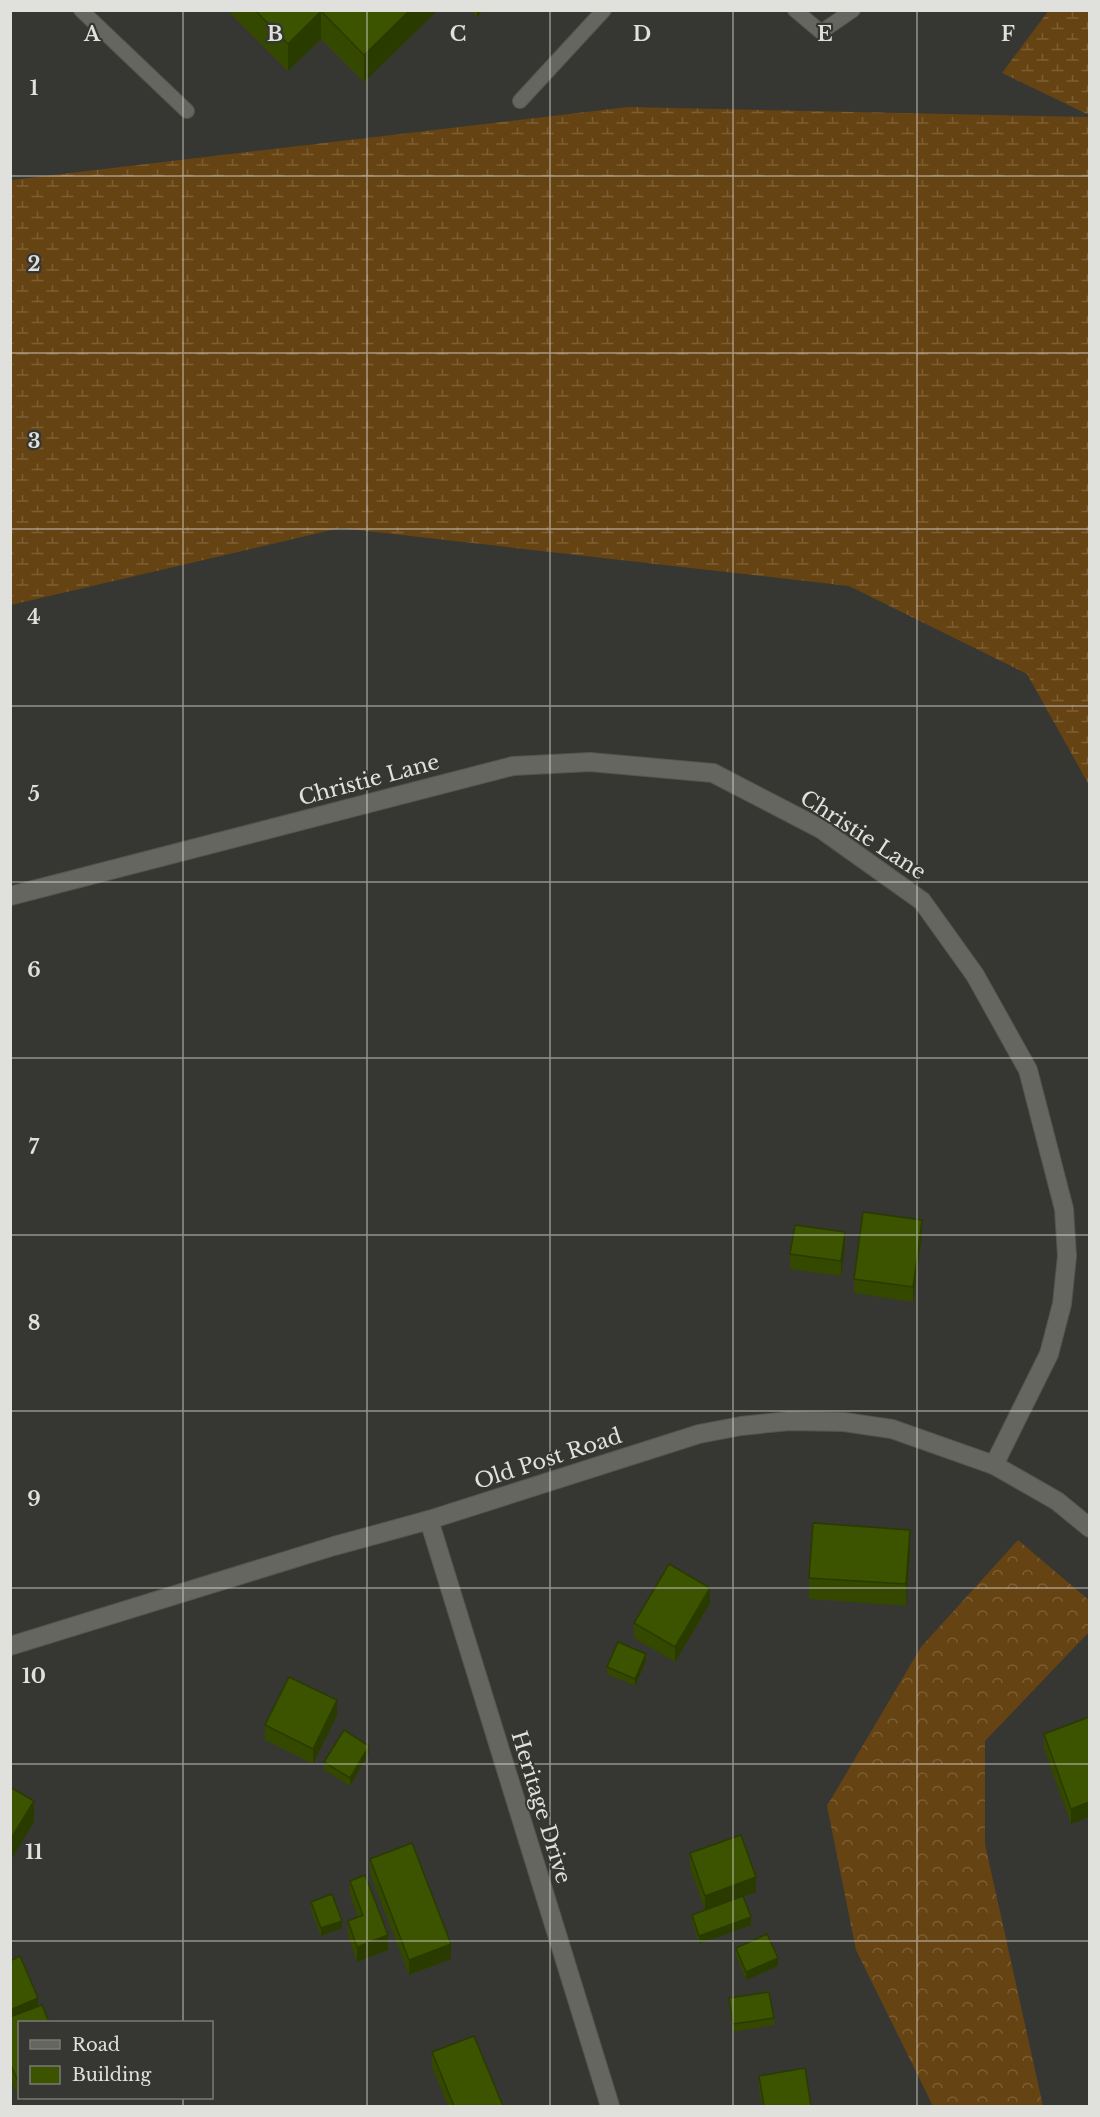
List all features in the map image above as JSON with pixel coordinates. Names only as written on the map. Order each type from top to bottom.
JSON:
[{"type":"street","name":"Christie Lane","points":[[10,896],[513,766],[590,762],[713,773],[820,829],[922,901],[975,975],[1028,1070],[1064,1209],[1067,1256],[1062,1304],[1049,1354],[994,1465]]},
{"type":"street","name":"Old Post Road","points":[[10,1646],[334,1546],[429,1520],[699,1434],[741,1426],[789,1421],[844,1422],[892,1429],[994,1465],[1057,1501],[1089,1528]]},
{"type":"street","name":"Heritage Drive","points":[[429,1520],[610,2106]]},
{"type":"lane","points":[[81,10],[187,111]]},
{"type":"lane","points":[[520,101],[604,10]]},
{"type":"lane","points":[[795,10],[821,32],[854,10]]},
{"type":"green space","points":[[1049,10],[1089,11],[1089,115],[1002,73]]},
{"type":"green space","points":[[628,107],[1089,117],[1089,785],[1027,674],[849,586],[340,528],[11,605],[11,180]]},
{"type":"green space","points":[[1018,1540],[1090,1601],[1089,1632],[985,1741],[985,1844],[1043,2106],[933,2106],[856,1950],[827,1806],[921,1647]]},
{"type":"building","points":[[255,10],[410,10],[364,55],[321,11],[288,44]]},
{"type":"building","points":[[863,1212],[922,1220],[913,1287],[854,1279]]},
{"type":"building","points":[[795,1225],[845,1232],[841,1261],[790,1254]]},
{"type":"building","points":[[813,1523],[910,1530],[906,1584],[809,1578]]},
{"type":"building","points":[[669,1564],[710,1588],[675,1647],[634,1623]]},
{"type":"building","points":[[618,1642],[646,1654],[635,1679],[607,1667]]},
{"type":"building","points":[[289,1677],[337,1700],[313,1749],[265,1725]]},
{"type":"building","points":[[1089,1717],[1089,1802],[1071,1809],[1044,1734]]},
{"type":"building","points":[[344,1730],[369,1746],[350,1778],[324,1762]]},
{"type":"building","points":[[10,1787],[34,1801],[10,1840]]},
{"type":"building","points":[[741,1835],[756,1877],[705,1896],[690,1853]]},
{"type":"building","points":[[412,1843],[451,1944],[409,1960],[370,1859]]},
{"type":"building","points":[[365,1875],[388,1935],[357,1947],[348,1921],[363,1915],[350,1881]]},
{"type":"building","points":[[332,1894],[342,1921],[321,1928],[311,1902]]},
{"type":"building","points":[[743,1896],[751,1917],[699,1936],[692,1915]]},
{"type":"building","points":[[767,1934],[778,1958],[746,1972],[736,1948]]},
{"type":"building","points":[[20,1956],[38,1998],[10,2010],[10,1961]]},
{"type":"building","points":[[769,1992],[774,2018],[733,2024],[729,1998]]},
{"type":"building","points":[[42,2005],[49,2021],[18,2021],[18,2081],[10,2063],[10,2017]]},
{"type":"building","points":[[474,2036],[503,2106],[454,2106],[432,2052]]},
{"type":"building","points":[[805,2068],[811,2106],[764,2106],[759,2076]]}]
